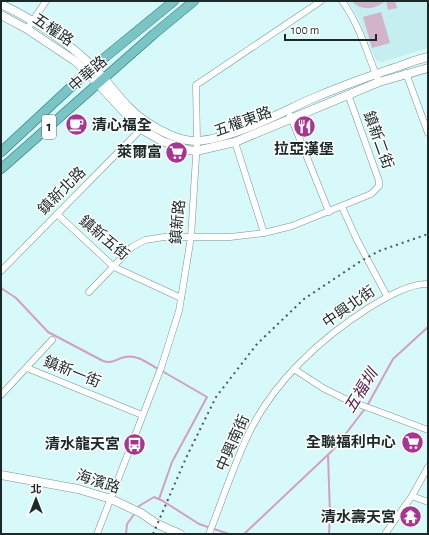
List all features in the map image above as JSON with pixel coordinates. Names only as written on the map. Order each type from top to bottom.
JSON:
[{"type":"main road","name":"中華路","points":[[1,152],[90,69],[174,1]]},
{"type":"main road","name":"中華路","points":[[1,169],[154,34],[194,1]]},
{"type":"street","points":[[30,25],[46,1]]},
{"type":"street","name":"鎮新路","points":[[97,534],[166,352],[179,312],[191,237],[197,141],[196,85],[321,1]]},
{"type":"street","points":[[342,1],[360,31],[377,78]]},
{"type":"street","name":"五權路","points":[[1,4],[30,25],[80,54],[90,69]]},
{"type":"street","name":"五權路","points":[[1,15],[30,25]]},
{"type":"street","name":"五權東路","points":[[101,81],[126,114],[141,129],[162,141],[188,150],[196,151],[235,142],[280,124],[348,94],[377,78],[428,57]]},
{"type":"street","name":"五權東路","points":[[90,69],[145,122],[169,134],[183,139],[197,141],[211,139],[243,130],[324,93],[377,78],[428,68]]},
{"type":"street","points":[[406,73],[428,133]]},
{"type":"street","name":"鎮新二街","points":[[88,292],[132,247],[145,240],[164,237],[230,237],[264,233],[292,226],[371,194],[379,186],[379,181],[348,94]]},
{"type":"street","points":[[288,110],[329,212]]},
{"type":"street","name":"鎮新北路","points":[[1,271],[141,129]]},
{"type":"street","points":[[235,142],[264,233]]},
{"type":"street","points":[[342,207],[357,240],[388,296]]},
{"type":"street","name":"鎮新五街","points":[[57,214],[114,267],[181,298]]},
{"type":"street","name":"中興北街","points":[[294,369],[323,341],[352,319],[388,296],[420,284],[428,284]]},
{"type":"street","points":[[27,368],[52,340]]},
{"type":"street","name":"鎮新一街","points":[[1,395],[27,368],[142,414]]},
{"type":"street","points":[[294,369],[323,388],[345,399],[428,430]]},
{"type":"street","name":"中興南街","points":[[209,534],[248,435],[263,409],[294,369]]},
{"type":"street","points":[[385,534],[412,496],[428,467]]},
{"type":"street","name":"海濱路","points":[[1,475],[78,489],[111,499],[141,513],[157,524],[180,534]]},
{"type":"street","points":[[412,496],[428,502]]},
{"type":"shaded area","points":[[348,1],[428,1],[428,48],[382,62],[376,60],[357,15]]},
{"type":"shaded area","points":[[352,1],[385,1],[373,8],[364,8]]},
{"type":"shaded area","points":[[386,1],[395,1],[397,8],[388,10]]},
{"type":"shaded area","points":[[381,12],[390,43],[372,48],[363,17]]},
{"type":"waterway","points":[[1,288],[16,298],[48,332],[103,361],[110,362],[129,356],[143,360],[158,369]]},
{"type":"waterway","name":"五福圳","points":[[244,534],[334,449],[367,406],[393,359],[428,327]]},
{"type":"waterway","points":[[159,499],[172,462],[207,397],[162,371]]},
{"type":"waterway","points":[[328,455],[330,515],[329,534]]},
{"type":"waterway","name":"五福圳","points":[[137,509],[139,506],[154,497],[163,501],[199,524],[229,534]]},
{"type":"waterway","name":"五福圳","points":[[126,534],[127,524],[135,513]]},
{"type":"railway","points":[[153,534],[186,458],[216,397],[257,344],[304,299],[361,261],[379,251],[428,234]]},
{"type":"place","name":"清心福全","points":[[76,125]]},
{"type":"place","name":"拉亞漢堡","points":[[304,126]]},
{"type":"place","name":"萊爾富","points":[[177,152]]},
{"type":"place","name":"全聯福利中心","points":[[412,442]]},
{"type":"place","name":"清水龍天宮","points":[[135,444]]},
{"type":"place","name":"清水壽天宮","points":[[411,517]]}]
